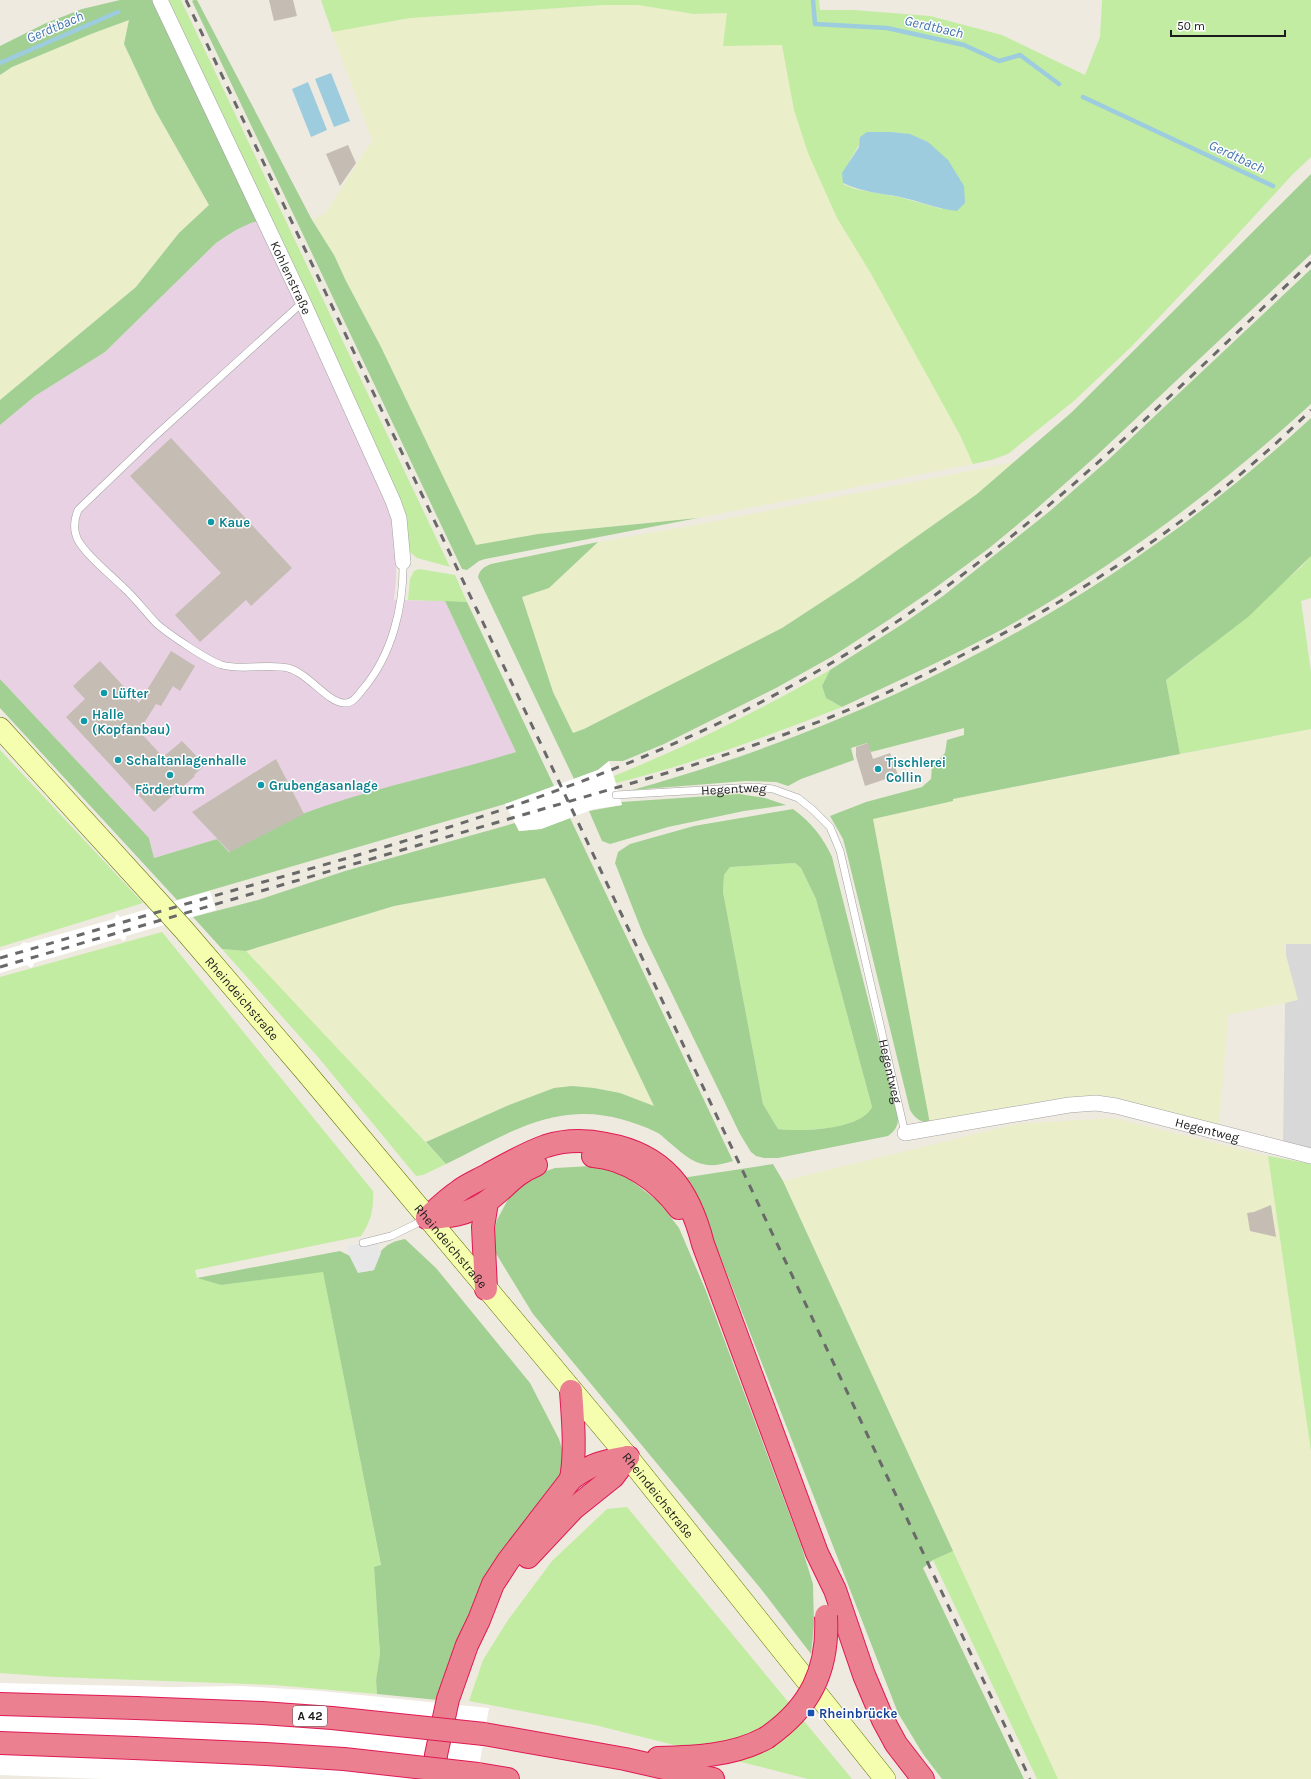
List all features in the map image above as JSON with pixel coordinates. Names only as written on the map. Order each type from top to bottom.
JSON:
[{"type":"highway","points":[[427,1218],[459,1191],[522,1156],[547,1146],[570,1142],[596,1142],[622,1146],[647,1157],[663,1169],[677,1184],[687,1199],[697,1220],[703,1244],[817,1554],[835,1590],[864,1675],[883,1720],[896,1744],[923,1779]]},
{"type":"highway","points":[[427,1218],[453,1216],[468,1212],[487,1202],[510,1180],[528,1168],[549,1160],[571,1156],[595,1156],[617,1161],[637,1170],[651,1180],[677,1206],[703,1244]]},
{"type":"highway","points":[[486,1289],[483,1227],[487,1202]]},
{"type":"highway","points":[[571,1390],[574,1444],[574,1464],[571,1479]]},
{"type":"highway","points":[[435,1779],[436,1755],[448,1699],[467,1645],[479,1620],[493,1584],[508,1561],[571,1479],[584,1468],[600,1462],[628,1458]]},
{"type":"highway","points":[[479,1620],[503,1592],[535,1548],[573,1509],[613,1477],[628,1458]]},
{"type":"highway","points":[[625,1759],[674,1758],[718,1754],[753,1745],[766,1738],[791,1718],[802,1706],[813,1688],[823,1664],[826,1648],[826,1616],[817,1554]]},
{"type":"highway","name":"A 42","points":[[0,1704],[262,1713],[339,1719],[484,1734],[625,1759],[713,1779]]},
{"type":"highway","points":[[0,1743],[266,1754],[344,1759],[478,1774],[508,1779]]},
{"type":"main road","name":"Rheindeichstraße","points":[[0,728],[184,930],[304,1070],[628,1458],[885,1779]]},
{"type":"street","name":"Kohlenstraße","points":[[160,0],[303,302],[393,501],[399,518],[403,562]]},
{"type":"street","name":"Hegentweg","points":[[905,1133],[1069,1105],[1096,1103],[1168,1118],[1311,1156]]},
{"type":"lane","points":[[303,302],[160,432],[78,510],[74,529],[79,541],[88,553],[158,624],[207,659],[223,665],[257,668],[281,666],[293,669],[313,682],[330,696],[345,703],[353,701],[366,686],[388,647],[401,600],[403,562]]},
{"type":"lane","name":"Hegentweg","points":[[616,795],[754,787],[773,789],[798,798],[813,810],[830,828],[840,851],[905,1133]]},
{"type":"lane","points":[[363,1243],[392,1236],[427,1218]]},
{"type":"shaded area","points":[[258,221],[390,509],[396,551],[394,600],[445,601],[516,752],[489,761],[370,792],[304,814],[229,852],[217,839],[154,858],[149,838],[0,679],[0,425],[35,396],[105,352],[216,243],[248,224]]},
{"type":"shaded area","points":[[1286,943],[1311,943],[1311,1149],[1283,1142]]},
{"type":"shaded area","points":[[376,1240],[381,1253],[374,1270],[358,1273],[348,1253],[347,1246]]},
{"type":"green space","points":[[120,0],[152,0],[258,221],[241,227],[216,243],[105,352],[35,396],[0,425],[0,400],[136,287],[179,233],[209,205],[155,110],[124,44],[129,20],[12,67],[0,75],[0,46],[44,24],[82,9]]},
{"type":"green space","points":[[167,0],[181,0],[450,567],[417,558],[410,552]]},
{"type":"green space","points":[[197,0],[312,220],[334,255],[381,347],[476,545],[538,534],[698,518],[485,559],[479,561],[467,570],[462,569],[192,1]]},
{"type":"green space","points":[[321,0],[819,0],[820,10],[854,10],[930,16],[1002,35],[1085,75],[1100,37],[1102,0],[1311,0],[1311,157],[1292,175],[1132,346],[1075,400],[1008,454],[973,464],[960,435],[870,272],[837,218],[808,153],[794,110],[782,45],[723,46],[727,13],[694,14],[638,5],[603,5],[410,18],[332,32]],"holes":[[[867,132],[891,132],[905,134],[928,142],[942,209],[899,197],[855,189],[843,184],[850,160]]]},
{"type":"green space","points":[[603,5],[638,5],[694,14],[728,13],[723,45],[782,44],[794,110],[837,218],[870,272],[960,435],[973,464],[698,518],[538,534],[476,545],[381,347],[334,255],[312,220],[326,213],[372,140],[332,32],[410,18]]},
{"type":"green space","points":[[129,20],[124,44],[155,110],[209,205],[179,233],[136,287],[0,400],[0,75],[12,67]]},
{"type":"green space","points":[[1311,174],[1311,254],[1095,457],[988,549],[890,619],[833,656],[776,688],[664,744],[623,761],[609,761],[598,770],[574,779],[478,577],[480,572],[486,566],[598,542],[549,588],[522,597],[553,692],[573,733],[584,729],[782,628],[854,581],[977,494],[1072,412]]},
{"type":"green space","points":[[1311,269],[1311,404],[1275,436],[1202,497],[1163,526],[1085,580],[1003,629],[903,679],[842,707],[826,698],[822,686],[830,670],[901,625],[943,596],[1050,511],[1108,460]]},
{"type":"green space","points":[[1311,418],[1311,556],[1248,617],[1166,680],[1180,754],[953,799],[953,801],[873,819],[930,1124],[923,1122],[914,1116],[910,1110],[843,839],[830,816],[866,802],[922,787],[931,779],[932,766],[945,753],[947,740],[964,735],[964,728],[871,752],[867,743],[851,748],[854,760],[801,779],[788,786],[776,782],[746,781],[632,790],[726,761],[818,727],[907,689],[994,645],[1078,596],[1158,542],[1236,483]]},
{"type":"green space","points":[[1015,462],[977,494],[854,581],[782,628],[584,729],[573,733],[553,692],[522,597],[549,588],[598,542],[700,524]]},
{"type":"green space","points":[[1311,556],[1311,598],[1301,601],[1311,672],[1311,729],[1180,754],[1166,680],[1194,659],[1301,567]]},
{"type":"green space","points":[[419,569],[455,575],[467,602],[408,600],[410,579],[414,571]]},
{"type":"green space","points":[[445,601],[467,602],[554,786],[505,804],[177,900],[0,708],[0,679],[149,838],[154,858],[217,839],[229,852],[305,813],[384,788],[516,752]]},
{"type":"green space","points":[[830,670],[822,686],[826,698],[842,707],[730,749],[616,783],[614,776],[724,727]]},
{"type":"green space","points":[[1311,729],[1311,944],[1283,944],[1298,1000],[1228,1015],[1219,1127],[1140,1105],[930,1124],[872,819],[953,801],[953,799]]},
{"type":"green space","points":[[0,750],[143,903],[0,947]]},
{"type":"green space","points":[[739,794],[765,798],[786,805],[744,811],[668,827],[610,844],[602,841],[589,811],[622,805],[621,802]]},
{"type":"green space","points":[[793,809],[816,830],[825,843],[832,857],[898,1118],[896,1128],[888,1136],[778,1158],[764,1158],[756,1156],[751,1152],[740,1134],[643,934],[615,863],[618,852],[630,844],[694,826]],"holes":[[[795,863],[801,868],[816,899],[872,1107],[866,1115],[856,1121],[843,1125],[830,1128],[788,1130],[778,1129],[763,1104],[723,892],[724,875],[730,867]]]},
{"type":"green space","points":[[570,818],[733,1161],[714,1165],[698,1163],[678,1150],[656,1132],[622,1119],[594,1114],[566,1115],[548,1118],[513,1131],[446,1164],[426,1142],[509,1105],[554,1088],[572,1086],[594,1088],[620,1093],[654,1106],[545,878],[394,906],[246,951],[222,949],[193,917],[258,900],[345,871],[515,823],[519,831],[541,829]]},
{"type":"green space","points":[[795,863],[801,868],[816,899],[872,1107],[866,1115],[856,1121],[830,1128],[801,1130],[778,1129],[763,1104],[723,892],[724,875],[730,867]]},
{"type":"green space","points":[[545,878],[654,1106],[620,1093],[594,1088],[572,1086],[554,1088],[509,1105],[426,1142],[296,1007],[246,951],[394,906]]},
{"type":"green space","points":[[162,932],[373,1191],[371,1215],[361,1236],[195,1270],[197,1278],[221,1285],[323,1271],[381,1566],[374,1567],[380,1655],[376,1680],[377,1694],[274,1685],[55,1677],[0,1673],[0,977]]},
{"type":"green space","points":[[222,949],[246,951],[446,1164],[423,1175],[416,1176],[318,1057]]},
{"type":"green space","points":[[1113,1118],[1268,1156],[1311,1451],[1311,1779],[1058,1779],[783,1181],[1016,1124]]},
{"type":"green space","points":[[1268,1156],[1311,1164],[1311,1451]]},
{"type":"green space","points":[[773,1164],[783,1181],[953,1551],[933,1560],[923,1568],[1024,1779],[942,1779],[923,1754],[898,1713],[696,1194],[682,1178]]},
{"type":"green space","points":[[592,1166],[624,1175],[659,1202],[679,1228],[706,1291],[801,1545],[813,1584],[814,1626],[811,1654],[761,1589],[533,1314],[495,1252],[493,1235],[497,1220],[514,1188],[529,1177],[555,1168]]},
{"type":"green space","points":[[405,1239],[436,1268],[530,1383],[559,1439],[567,1465],[438,1700],[377,1694],[376,1680],[380,1654],[374,1567],[381,1565],[323,1272],[221,1285],[197,1278],[340,1251],[354,1258],[363,1272],[374,1270],[377,1258],[384,1248],[393,1242]]},
{"type":"green space","points":[[627,1507],[852,1779],[808,1779],[595,1725],[469,1701],[483,1660],[508,1620],[552,1561],[607,1509]]},
{"type":"green space","points":[[953,1551],[1058,1779],[1037,1779],[933,1560]]},
{"type":"water","points":[[331,73],[350,121],[334,127],[315,79]]},
{"type":"water","points":[[308,82],[327,130],[311,137],[292,89]]},
{"type":"water","points":[[867,132],[910,134],[928,142],[948,160],[964,186],[965,203],[957,211],[950,210],[900,197],[864,190],[843,183],[842,173],[859,147],[860,137]]},
{"type":"pier","points":[[609,761],[622,805],[594,809],[541,829],[519,831],[505,804],[598,770]]},
{"type":"pier","points":[[210,891],[216,910],[126,936],[126,939],[123,941],[120,938],[34,963],[31,968],[27,965],[0,973],[0,951],[21,945],[23,942],[28,943],[114,919],[117,914],[120,917]]},
{"type":"pier","points":[[0,1683],[171,1687],[241,1686],[321,1691],[489,1708],[477,1779],[103,1779],[0,1775]]},
{"type":"building","points":[[269,0],[293,0],[297,16],[274,21]]},
{"type":"building","points":[[348,145],[356,163],[340,186],[326,154]]},
{"type":"building","name":"Kaue","points":[[171,438],[292,568],[251,606],[246,600],[200,642],[175,615],[221,573],[130,476]]},
{"type":"building","points":[[171,651],[195,666],[180,691],[173,686],[161,706],[156,704],[139,731],[163,757],[182,741],[205,765],[194,775],[195,776],[154,812],[66,717],[85,699],[73,686],[100,661],[139,703]]},
{"type":"building","name":"Tischlerei Collin","points":[[868,743],[873,759],[890,753],[898,775],[865,786],[856,756],[856,747]]},
{"type":"building","name":"Grubengasanlage","points":[[276,759],[304,814],[230,852],[192,812]]},
{"type":"building","points":[[1271,1205],[1276,1237],[1250,1231],[1247,1213],[1254,1212]]},
{"type":"waterway","name":"Gerdtbach","points":[[813,0],[815,24],[887,28],[964,45],[999,61],[1020,55],[1059,84]]},
{"type":"waterway","name":"Gerdtbach","points":[[0,63],[118,12]]},
{"type":"waterway","name":"Gerdtbach","points":[[1083,97],[1273,186]]},
{"type":"railway","points":[[186,0],[559,782],[1030,1779]]},
{"type":"railway","points":[[0,958],[362,854],[499,811],[634,761],[700,732],[765,700],[828,665],[895,623],[959,577],[1021,528],[1140,425],[1311,262]]},
{"type":"railway","points":[[0,967],[677,770],[774,738],[849,710],[917,678],[1015,627],[1105,573],[1149,544],[1233,481],[1311,410]]},
{"type":"place","name":"Kaue","points":[[211,522]]},
{"type":"place","name":"Lüfter","points":[[104,693]]},
{"type":"place","name":"Halle (Kopfanbau)","points":[[84,721]]},
{"type":"place","name":"Schaltanlagenhalle","points":[[118,760]]},
{"type":"place","name":"Tischlerei Collin","points":[[878,769]]},
{"type":"place","name":"Förderturm","points":[[170,775]]},
{"type":"place","name":"Grubengasanlage","points":[[261,785]]},
{"type":"place","name":"Rheinbrücke","points":[[811,1713]]}]
